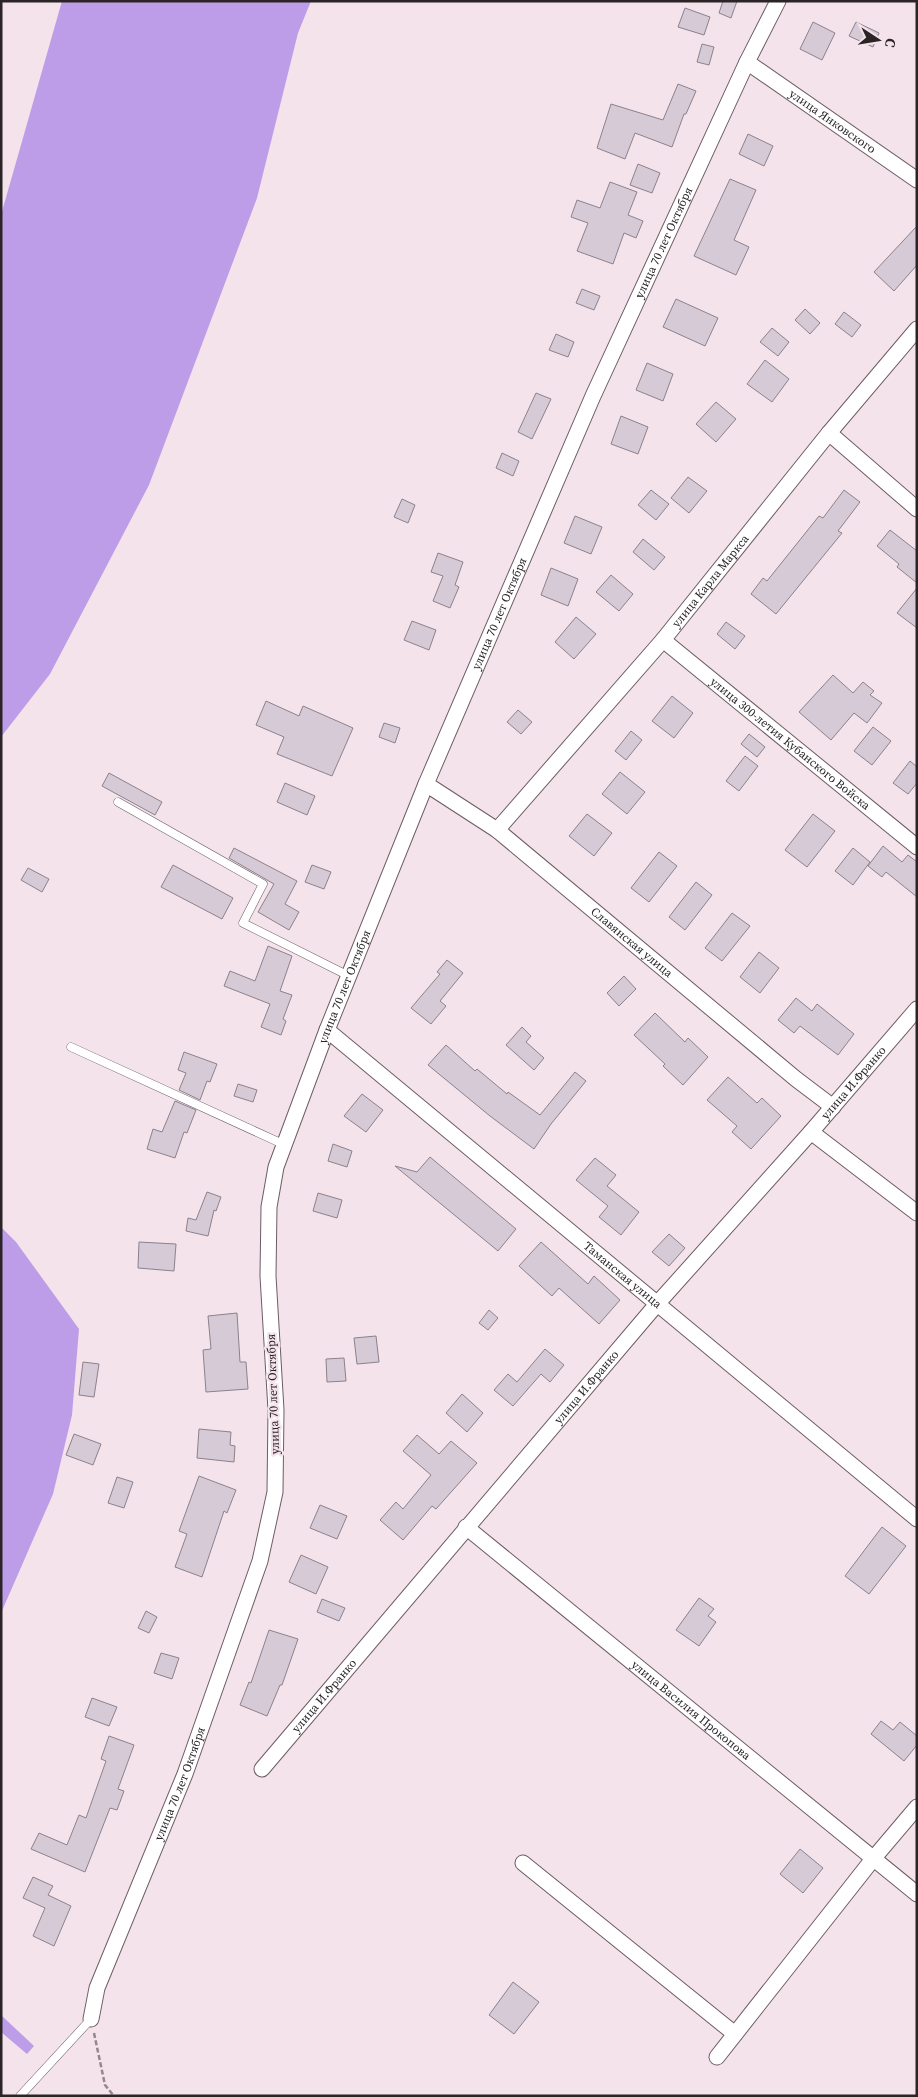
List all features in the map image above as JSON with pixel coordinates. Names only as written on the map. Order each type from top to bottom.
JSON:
[{"type":"street","name":"улица 70 лет Октября","points":[[91,2019],[97,1988],[124,1916],[185,1774],[260,1561],[275,1492],[276,1410],[268,1276],[269,1207],[276,1167],[327,1030],[426,784],[593,396],[747,62],[778,1]]},
{"type":"street","name":"улица Янковского","points":[[747,62],[917,180]]},
{"type":"street","name":"улица Карла Маркса","points":[[497,830],[663,640],[829,432],[917,329]]},
{"type":"street","points":[[829,432],[917,509]]},
{"type":"street","name":"улица 300-летия Кубанского Войска","points":[[663,640],[917,847]]},
{"type":"street","name":"Славянская улица","points":[[426,784],[497,830],[788,1072],[833,1107]]},
{"type":"street","name":"улица И.Франко","points":[[262,1769],[657,1304],[811,1132],[917,1009]]},
{"type":"street","name":"Таманская улица","points":[[327,1030],[917,1519]]},
{"type":"street","points":[[811,1132],[917,1213]]},
{"type":"street","name":"улица Василия Прокопова","points":[[466,1527],[917,1894]]},
{"type":"street","points":[[717,2057],[873,1859],[917,1807]]},
{"type":"street","points":[[523,1863],[735,2034]]},
{"type":"lane","points":[[118,802],[262,884],[243,923],[349,976]]},
{"type":"lane","points":[[71,1047],[285,1145]]},
{"type":"lane","points":[[20,2096],[91,2019]]},
{"type":"path","points":[[91,2019],[105,2085],[114,2096]]},
{"type":"shaded area","points":[[62,1],[311,1],[298,33],[257,198],[149,485],[50,674],[1,737],[1,215]]},
{"type":"shaded area","points":[[1,1227],[16,1242],[79,1329],[72,1415],[53,1494],[1,1613]]},
{"type":"shaded area","points":[[1,2015],[34,2046],[27,2054],[1,2032]]},
{"type":"building","points":[[723,1],[737,1],[731,18],[719,13]]},
{"type":"building","points":[[685,8],[710,17],[704,35],[678,27]]},
{"type":"building","points":[[813,22],[835,33],[822,60],[800,49]]},
{"type":"building","points":[[856,22],[879,33],[873,47],[849,36]]},
{"type":"building","points":[[702,44],[714,47],[709,65],[697,62]]},
{"type":"building","points":[[678,84],[696,91],[686,114],[684,114],[672,147],[635,133],[625,159],[597,148],[611,104],[663,120]]},
{"type":"building","points":[[748,134],[773,146],[764,166],[739,154]]},
{"type":"building","points":[[638,164],[660,173],[652,193],[630,185]]},
{"type":"building","points":[[730,179],[756,190],[734,240],[749,247],[736,275],[694,256]]},
{"type":"building","points":[[610,182],[637,192],[628,215],[643,221],[636,238],[624,233],[613,264],[577,251],[588,223],[571,217],[577,200],[600,208]]},
{"type":"building","points":[[917,226],[917,265],[894,291],[874,272]]},
{"type":"building","points":[[582,289],[600,296],[594,310],[576,303]]},
{"type":"building","points":[[676,299],[718,318],[705,346],[663,327]]},
{"type":"building","points":[[805,309],[820,323],[810,334],[795,320]]},
{"type":"building","points":[[844,312],[861,325],[852,337],[835,324]]},
{"type":"building","points":[[772,328],[789,342],[778,356],[760,342]]},
{"type":"building","points":[[556,334],[574,342],[568,357],[549,350]]},
{"type":"building","points":[[765,360],[789,379],[772,402],[747,384]]},
{"type":"building","points":[[647,363],[673,374],[663,401],[636,390]]},
{"type":"building","points":[[536,393],[551,399],[532,439],[518,432]]},
{"type":"building","points":[[716,402],[736,419],[716,442],[696,424]]},
{"type":"building","points":[[621,416],[648,427],[638,454],[611,444]]},
{"type":"building","points":[[502,453],[519,461],[513,476],[496,468]]},
{"type":"building","points":[[688,477],[707,491],[689,513],[671,498]]},
{"type":"building","points":[[651,490],[669,504],[656,520],[638,505]]},
{"type":"building","points":[[844,490],[860,502],[838,531],[842,533],[776,614],[751,594],[763,578],[767,581],[819,516],[823,518]]},
{"type":"building","points":[[402,499],[415,505],[408,523],[394,517]]},
{"type":"building","points":[[575,516],[602,527],[591,554],[564,543]]},
{"type":"building","points":[[890,530],[917,551],[917,583],[897,567],[899,564],[877,546]]},
{"type":"building","points":[[643,539],[665,557],[654,570],[633,552]]},
{"type":"building","points":[[438,553],[463,562],[455,585],[459,587],[450,608],[433,601],[443,576],[431,572]]},
{"type":"building","points":[[551,568],[578,579],[568,606],[541,595]]},
{"type":"building","points":[[611,575],[633,594],[619,611],[596,592]]},
{"type":"building","points":[[917,588],[917,628],[897,613]]},
{"type":"building","points":[[576,617],[596,634],[574,659],[555,642]]},
{"type":"building","points":[[412,621],[436,630],[429,650],[404,640]]},
{"type":"building","points":[[726,622],[745,636],[735,649],[717,634]]},
{"type":"building","points":[[833,675],[853,693],[863,682],[874,691],[870,695],[882,703],[867,723],[854,713],[831,740],[799,712]]},
{"type":"building","points":[[672,696],[693,713],[674,738],[652,721]]},
{"type":"building","points":[[266,701],[299,716],[303,706],[353,728],[332,776],[277,754],[284,737],[256,725]]},
{"type":"building","points":[[518,710],[532,722],[521,734],[507,722]]},
{"type":"building","points":[[384,723],[400,728],[395,743],[379,737]]},
{"type":"building","points":[[873,727],[891,741],[872,765],[854,751]]},
{"type":"building","points":[[631,731],[642,740],[626,760],[615,751]]},
{"type":"building","points":[[749,734],[765,747],[757,757],[741,744]]},
{"type":"building","points":[[745,756],[758,766],[739,791],[726,781]]},
{"type":"building","points":[[910,761],[917,767],[917,783],[908,794],[893,783]]},
{"type":"building","points":[[620,772],[645,792],[627,814],[602,794]]},
{"type":"building","points":[[109,773],[162,802],[155,815],[102,786]]},
{"type":"building","points":[[285,783],[315,796],[307,815],[277,802]]},
{"type":"building","points":[[587,814],[612,833],[594,856],[569,836]]},
{"type":"building","points":[[813,814],[835,831],[807,867],[785,850]]},
{"type":"building","points":[[883,846],[902,862],[908,855],[917,862],[917,897],[886,872],[882,877],[868,866]]},
{"type":"building","points":[[234,848],[297,881],[285,904],[299,912],[289,930],[258,912],[274,884],[229,858]]},
{"type":"building","points":[[853,848],[870,862],[853,885],[835,871]]},
{"type":"building","points":[[659,852],[677,866],[649,902],[631,888]]},
{"type":"building","points":[[173,865],[233,898],[222,919],[161,887]]},
{"type":"building","points":[[312,865],[331,872],[324,889],[305,882]]},
{"type":"building","points":[[28,868],[49,879],[42,892],[21,880]]},
{"type":"building","points":[[696,882],[712,895],[685,930],[669,917]]},
{"type":"building","points":[[732,913],[750,926],[722,961],[705,948]]},
{"type":"building","points":[[268,946],[292,956],[280,991],[292,995],[283,1019],[286,1021],[281,1035],[261,1027],[270,1004],[224,986],[230,971],[255,981]]},
{"type":"building","points":[[759,952],[779,968],[760,993],[740,977]]},
{"type":"building","points":[[447,960],[463,973],[440,1001],[446,1006],[431,1024],[411,1008],[440,974],[437,972]]},
{"type":"building","points":[[624,976],[636,989],[619,1006],[607,993]]},
{"type":"building","points":[[796,998],[812,1011],[817,1004],[854,1034],[838,1055],[800,1026],[794,1033],[778,1020]]},
{"type":"building","points":[[655,1013],[685,1042],[688,1038],[708,1057],[683,1085],[663,1066],[665,1064],[634,1035]]},
{"type":"building","points":[[522,1027],[531,1036],[526,1042],[544,1058],[534,1070],[506,1045]]},
{"type":"building","points":[[446,1045],[475,1071],[477,1069],[507,1094],[508,1092],[540,1115],[575,1072],[586,1081],[551,1124],[534,1149],[428,1065]]},
{"type":"building","points":[[184,1052],[217,1064],[210,1082],[207,1081],[200,1100],[179,1090],[186,1073],[178,1070]]},
{"type":"building","points":[[728,1077],[757,1103],[762,1098],[781,1116],[751,1149],[732,1132],[737,1126],[707,1100]]},
{"type":"building","points":[[238,1084],[257,1090],[253,1102],[234,1096]]},
{"type":"building","points":[[362,1094],[383,1110],[366,1132],[344,1116]]},
{"type":"building","points":[[175,1101],[196,1110],[187,1133],[184,1132],[175,1158],[147,1149],[153,1129],[162,1132]]},
{"type":"building","points":[[333,1144],[352,1151],[347,1167],[328,1161]]},
{"type":"building","points":[[430,1157],[516,1229],[498,1251],[395,1166],[417,1172]]},
{"type":"building","points":[[595,1158],[616,1175],[607,1186],[639,1212],[621,1235],[599,1217],[608,1206],[576,1180]]},
{"type":"building","points":[[207,1192],[221,1197],[216,1211],[214,1210],[208,1236],[186,1231],[188,1218],[196,1220]]},
{"type":"building","points":[[318,1193],[342,1200],[337,1218],[313,1211]]},
{"type":"building","points":[[669,1234],[685,1248],[669,1266],[652,1252]]},
{"type":"building","points":[[139,1242],[176,1244],[174,1271],[138,1268]]},
{"type":"building","points":[[541,1242],[588,1284],[594,1276],[620,1300],[599,1324],[559,1288],[552,1296],[519,1266]]},
{"type":"building","points":[[489,1310],[498,1318],[488,1330],[479,1323]]},
{"type":"building","points":[[237,1313],[240,1362],[246,1362],[248,1389],[206,1392],[203,1350],[211,1349],[208,1316]]},
{"type":"building","points":[[376,1336],[379,1362],[357,1364],[354,1338]]},
{"type":"building","points":[[545,1349],[564,1365],[550,1382],[541,1374],[513,1406],[494,1390],[508,1374],[517,1382]]},
{"type":"building","points":[[344,1358],[346,1381],[327,1382],[326,1359]]},
{"type":"building","points":[[83,1362],[99,1364],[94,1397],[79,1395]]},
{"type":"building","points":[[462,1394],[483,1413],[467,1432],[446,1413]]},
{"type":"building","points":[[199,1429],[231,1432],[230,1445],[235,1446],[234,1462],[197,1458]]},
{"type":"building","points":[[74,1434],[101,1444],[93,1465],[66,1455]]},
{"type":"building","points":[[417,1435],[439,1454],[451,1441],[477,1463],[436,1509],[432,1506],[403,1540],[380,1520],[396,1502],[403,1509],[431,1475],[403,1451]]},
{"type":"building","points":[[199,1476],[236,1490],[227,1513],[224,1511],[202,1577],[175,1567],[187,1534],[179,1531]]},
{"type":"building","points":[[117,1477],[133,1482],[124,1508],[108,1503]]},
{"type":"building","points":[[320,1505],[347,1516],[337,1539],[310,1528]]},
{"type":"building","points":[[882,1527],[906,1546],[869,1594],[845,1576]]},
{"type":"building","points":[[301,1555],[328,1567],[316,1594],[289,1582]]},
{"type":"building","points":[[699,1598],[714,1609],[708,1616],[716,1622],[699,1646],[676,1630]]},
{"type":"building","points":[[322,1599],[345,1608],[339,1621],[317,1612]]},
{"type":"building","points":[[146,1611],[157,1617],[149,1633],[138,1628]]},
{"type":"building","points":[[269,1630],[298,1639],[282,1685],[280,1685],[267,1716],[240,1705],[249,1682],[251,1683]]},
{"type":"building","points":[[161,1653],[179,1658],[172,1679],[154,1673]]},
{"type":"building","points":[[92,1698],[117,1707],[109,1726],[85,1717]]},
{"type":"building","points":[[881,1721],[893,1730],[900,1722],[917,1736],[917,1745],[904,1761],[871,1734]]},
{"type":"building","points":[[109,1736],[134,1745],[118,1789],[124,1791],[117,1810],[110,1808],[85,1872],[31,1849],[39,1833],[67,1845],[79,1815],[86,1818],[106,1761],[101,1759]]},
{"type":"building","points":[[800,1849],[823,1868],[803,1893],[780,1874]]},
{"type":"building","points":[[33,1877],[53,1886],[48,1895],[71,1906],[54,1946],[33,1936],[45,1908],[23,1898]]},
{"type":"building","points":[[513,1982],[539,2002],[514,2034],[489,2015]]}]
